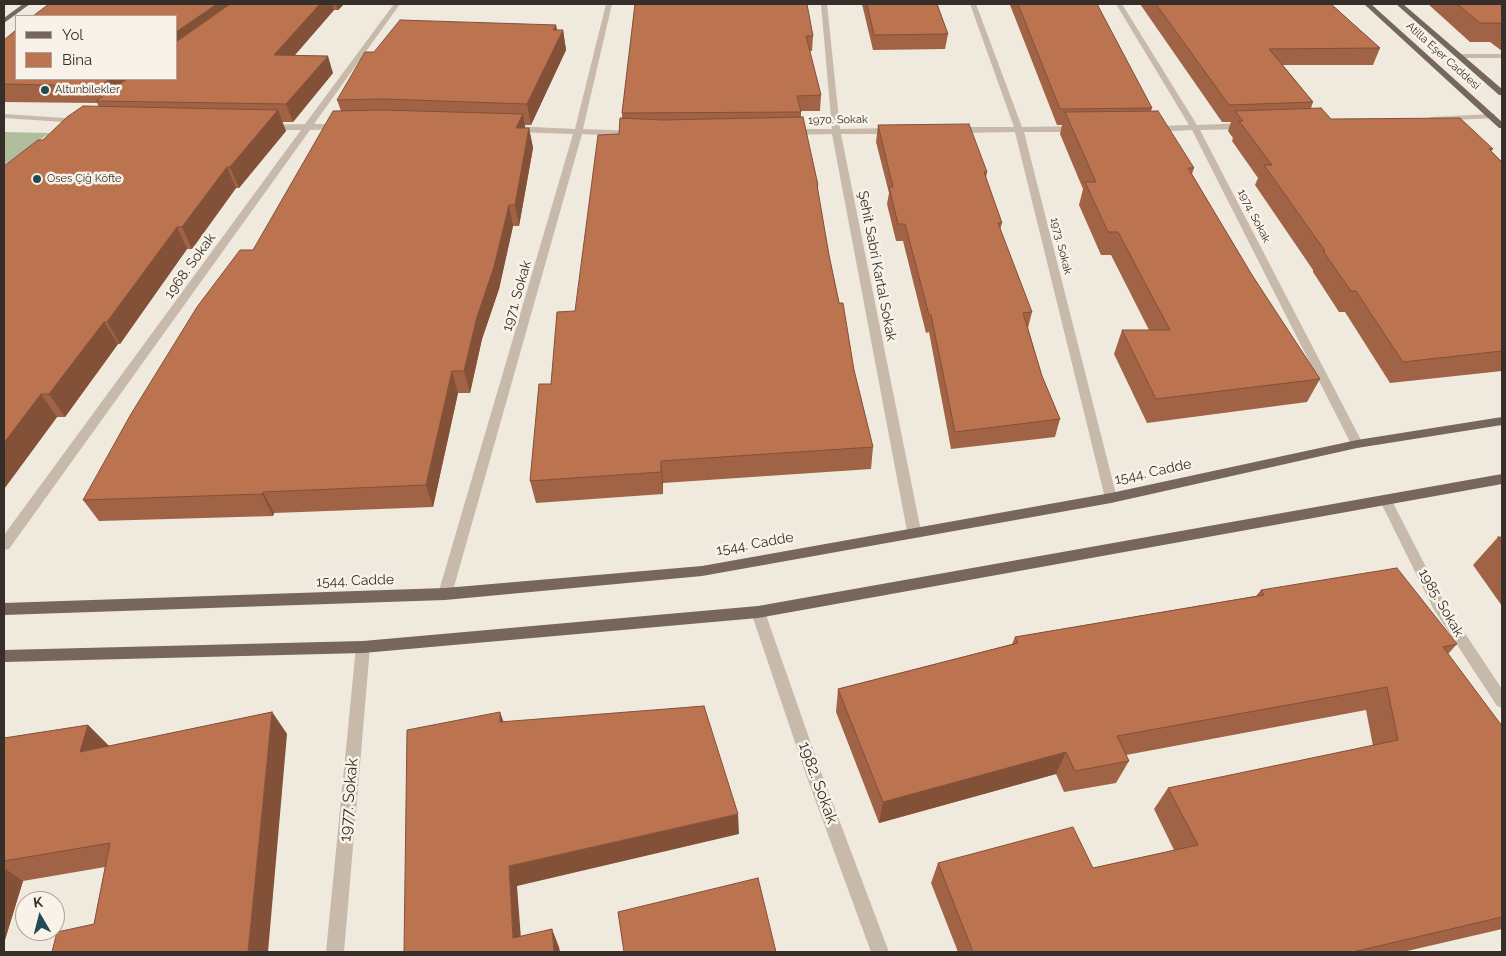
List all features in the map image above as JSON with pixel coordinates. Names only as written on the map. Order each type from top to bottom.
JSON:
[{"type":"main road","points":[[4,21],[27,4]]},
{"type":"main road","name":"Atilla Eşer Caddesi","points":[[1368,4],[1502,126]]},
{"type":"main road","name":"Atilla Eşer Caddesi","points":[[1399,4],[1502,93]]},
{"type":"main road","name":"1544. Cadde","points":[[4,610],[445,594],[702,570],[914,531],[1111,498],[1357,444],[1502,421]]},
{"type":"main road","points":[[4,656],[363,647],[758,612],[1386,501],[1502,478]]},
{"type":"street","name":"1968. Sokak","points":[[4,544],[397,4]]},
{"type":"street","name":"1971. Sokak","points":[[445,594],[578,132],[608,4]]},
{"type":"street","name":"Şehit Sabri Kartal Sokak","points":[[824,4],[836,131],[914,531]]},
{"type":"street","name":"1973. Sokak","points":[[973,4],[1019,130],[1111,498]]},
{"type":"street","name":"1974. Sokak","points":[[1119,4],[1195,128],[1357,444]]},
{"type":"street","points":[[1460,56],[1502,56]]},
{"type":"street","points":[[4,116],[90,122],[82,128]]},
{"type":"street","points":[[1423,119],[1492,116]]},
{"type":"street","points":[[259,126],[308,128],[344,126]]},
{"type":"street","points":[[1139,129],[1255,126]]},
{"type":"street","points":[[508,129],[645,134]]},
{"type":"street","points":[[942,130],[1083,129]]},
{"type":"street","name":"1970. Sokak","points":[[779,132],[904,131]]},
{"type":"street","name":"1985. Sokak","points":[[1386,501],[1438,604],[1502,701]]},
{"type":"street","name":"1982. Sokak","points":[[758,612],[813,772],[880,952]]},
{"type":"street","name":"1977. Sokak","points":[[335,952],[363,647]]},
{"type":"green space","points":[[4,132],[50,133],[4,165]]},
{"type":"building","points":[[49,4],[217,4],[178,31],[178,15],[34,15]]},
{"type":"building","points":[[230,4],[320,4],[274,55],[328,56],[286,104],[96,101],[126,80],[178,80],[178,41]]},
{"type":"building","points":[[635,4],[807,4],[813,36],[806,36],[821,95],[797,96],[801,112],[622,113]]},
{"type":"building","points":[[867,4],[937,4],[948,34],[874,35]]},
{"type":"building","points":[[1018,4],[1097,4],[1152,108],[1060,109]]},
{"type":"building","points":[[1156,4],[1331,4],[1380,48],[1269,49],[1313,102],[1229,105]]},
{"type":"building","points":[[1457,4],[1502,4],[1502,25],[1500,23],[1480,23]]},
{"type":"building","points":[[400,20],[556,25],[553,30],[563,30],[527,104],[382,99],[337,100],[365,52],[374,52]]},
{"type":"building","points":[[15,31],[15,80],[109,80],[100,86],[4,84],[4,40]]},
{"type":"building","points":[[83,106],[278,110],[230,167],[227,167],[182,227],[177,227],[107,322],[104,322],[49,394],[41,394],[4,443],[4,166],[38,140],[43,140],[67,117]]},
{"type":"building","points":[[1321,108],[1331,119],[1460,118],[1493,149],[1489,149],[1502,162],[1502,351],[1403,362],[1356,291],[1351,291],[1264,165],[1272,165],[1239,121],[1243,121],[1235,111]]},
{"type":"building","points":[[382,110],[523,114],[516,128],[529,128],[515,205],[509,205],[494,267],[477,317],[464,371],[452,371],[426,485],[263,492],[262,494],[83,500],[131,414],[197,307],[240,250],[253,250],[333,111]]},
{"type":"building","points":[[1158,111],[1194,168],[1188,168],[1252,275],[1320,379],[1156,399],[1122,330],[1170,330],[1118,232],[1108,232],[1085,182],[1096,182],[1065,112]]},
{"type":"building","points":[[803,117],[818,185],[839,303],[843,303],[854,370],[873,447],[661,461],[661,472],[530,481],[539,384],[551,384],[557,312],[575,311],[598,135],[619,134],[620,118],[663,120]]},
{"type":"building","points":[[969,124],[987,172],[984,172],[1002,223],[998,223],[1032,312],[1023,313],[1042,376],[1060,419],[955,432],[931,315],[929,315],[905,224],[898,224],[889,187],[893,187],[878,125]]},
{"type":"building","points":[[1397,568],[1457,644],[1443,647],[1502,726],[1502,917],[1353,952],[973,952],[938,863],[1073,827],[1093,868],[1198,845],[1168,788],[1398,740],[1387,687],[1117,736],[1129,761],[1075,771],[1066,752],[883,802],[838,689],[1018,643],[1015,637],[1264,595],[1261,590]]},
{"type":"building","points":[[704,706],[738,814],[509,866],[513,938],[552,929],[554,952],[404,952],[407,730],[500,712],[500,722]]},
{"type":"building","points":[[272,712],[248,952],[52,952],[55,941],[65,941],[65,930],[94,924],[110,843],[4,861],[4,738],[88,725],[80,752]]},
{"type":"building","points":[[758,878],[776,952],[624,952],[618,912]]},
{"type":"place","name":"Altunbilekler","points":[[45,90]]},
{"type":"place","name":"Oses Çiğ Köfte","points":[[37,179]]}]
